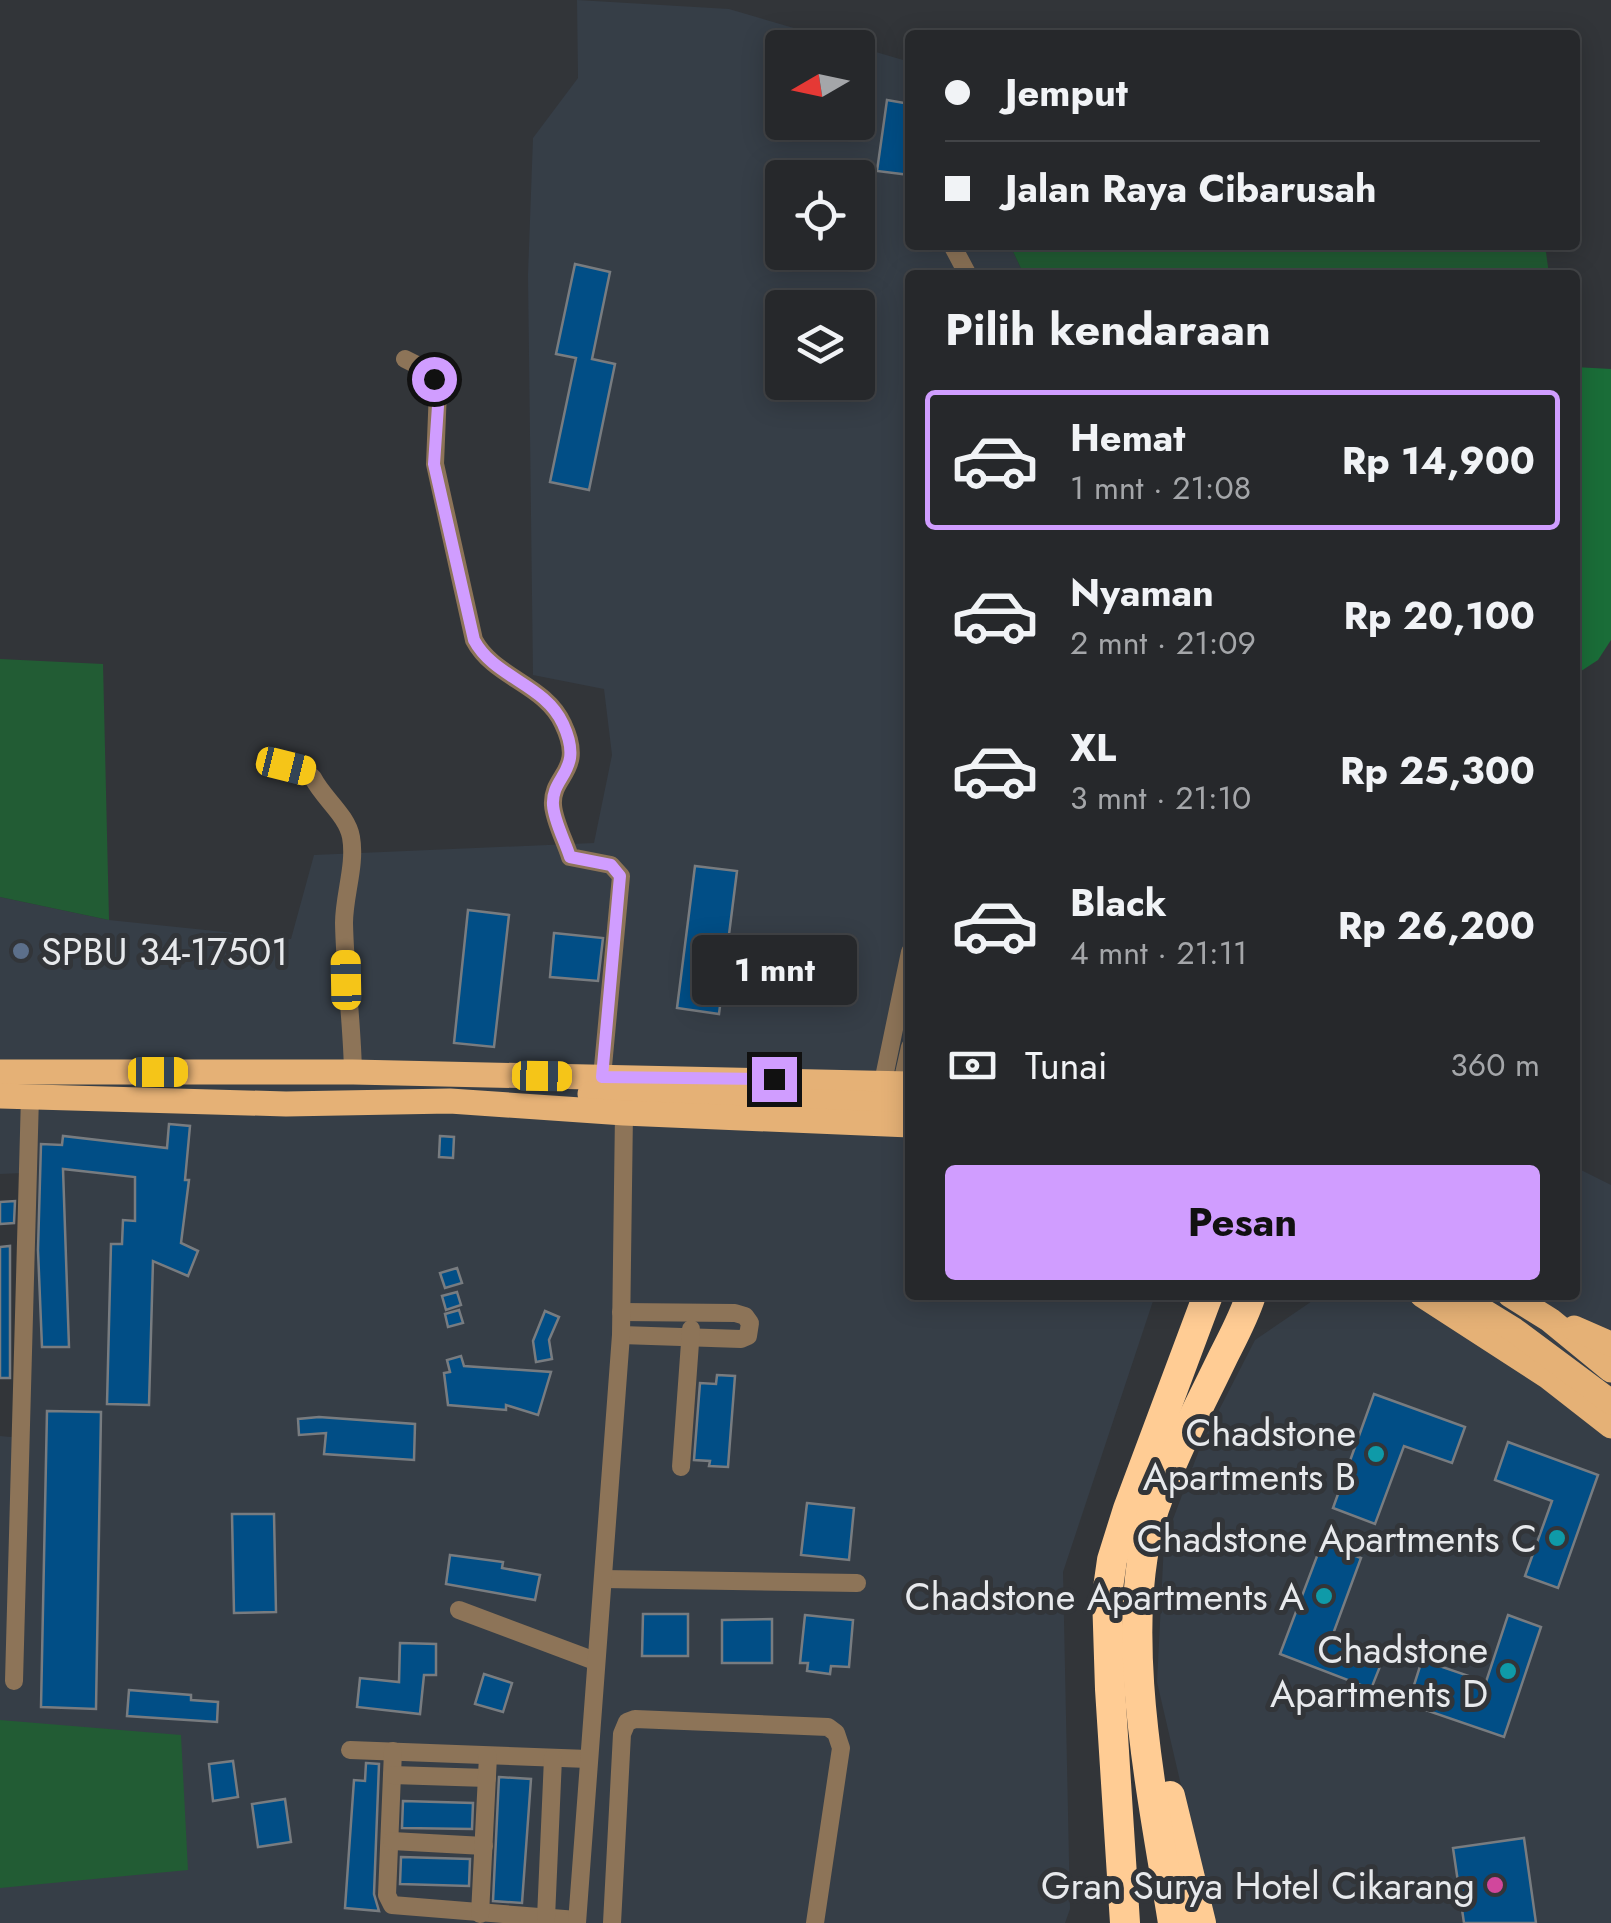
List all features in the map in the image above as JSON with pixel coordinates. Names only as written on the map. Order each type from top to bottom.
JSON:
[{"type":"highway","points":[[1125,1923],[1110,1689],[1108,1595],[1112,1560],[1206,1300]]},
{"type":"highway","points":[[1173,1923],[1145,1728],[1138,1650],[1138,1587],[1152,1514],[1167,1474],[1253,1300]]},
{"type":"highway","points":[[1145,1728],[1174,1810],[1201,1923]]},
{"type":"main road","points":[[0,1072],[387,1072],[903,1090]]},
{"type":"main road","points":[[387,1072],[411,1084],[802,1099],[903,1090]]},
{"type":"main road","points":[[450,1102],[546,1090]]},
{"type":"main road","points":[[0,1096],[286,1104],[450,1102],[624,1114],[905,1124]]},
{"type":"main road","points":[[1430,1300],[1547,1376],[1611,1426]]},
{"type":"main road","points":[[1465,1300],[1514,1330],[1611,1402]]},
{"type":"main road","points":[[1491,1300],[1611,1389]]},
{"type":"main road","points":[[1518,1300],[1550,1320],[1611,1370]]},
{"type":"main road","points":[[1550,1320],[1611,1344]]},
{"type":"street","points":[[405,359],[425,369],[438,390],[434,464],[474,640],[482,654],[547,699],[562,722],[570,741],[571,757],[553,806],[570,857],[611,865],[620,876],[602,1077]]},
{"type":"street","points":[[286,766],[306,771],[313,778],[351,835],[352,861],[344,916],[353,1072]]},
{"type":"street","points":[[903,1090],[905,1051]]},
{"type":"street","points":[[14,1681],[30,1096]]},
{"type":"street","points":[[393,1751],[388,1901],[392,1905],[434,1917],[480,1914],[577,1922],[621,1335],[624,1114]]},
{"type":"street","points":[[621,1312],[745,1316],[750,1331],[741,1339],[621,1335]]},
{"type":"street","points":[[680,1467],[692,1314]]},
{"type":"street","points":[[603,1579],[856,1583]]},
{"type":"street","points":[[459,1610],[595,1661]]},
{"type":"street","points":[[612,1923],[622,1734],[627,1722],[635,1720],[828,1727],[836,1733],[840,1748],[815,1923]]},
{"type":"street","points":[[350,1750],[588,1759]]},
{"type":"street","points":[[480,1914],[488,1756]]},
{"type":"street","points":[[546,1918],[553,1758]]},
{"type":"street","points":[[392,1775],[487,1778]]},
{"type":"street","points":[[392,1841],[484,1846]]},
{"type":"shaded area","points":[[577,0],[729,9],[801,30],[765,30],[765,140],[875,140],[875,52],[905,61],[905,250],[1012,250],[1022,270],[905,270],[905,1300],[1153,1300],[1063,1572],[1070,1909],[1065,1923],[0,1923],[0,1436],[21,1438],[23,1173],[0,1174],[0,897],[109,920],[291,939],[314,855],[594,843],[612,755],[604,689],[533,675],[528,275],[533,138],[578,78]]},
{"type":"shaded area","points":[[1580,1170],[1611,1185],[1611,1923],[1213,1923],[1157,1682],[1164,1543],[1201,1445],[1255,1340],[1314,1300],[1580,1300]]},
{"type":"green space","points":[[1012,250],[1546,250],[1548,270],[1022,270]]},
{"type":"green space","points":[[1580,367],[1611,369],[1611,640],[1598,660],[1580,672]]},
{"type":"green space","points":[[0,659],[103,664],[109,920],[0,897]]},
{"type":"green space","points":[[0,1720],[181,1735],[188,1870],[0,1888]]},
{"type":"building","points":[[887,100],[905,103],[905,174],[877,171]]},
{"type":"building","points":[[575,264],[610,272],[592,359],[615,364],[589,490],[550,482],[576,358],[556,354]]},
{"type":"building","points":[[695,866],[737,871],[719,1014],[677,1008]]},
{"type":"building","points":[[468,910],[509,915],[494,1047],[454,1043]]},
{"type":"building","points":[[554,933],[603,938],[598,981],[550,977]]},
{"type":"building","points":[[169,1124],[190,1126],[185,1180],[189,1180],[181,1243],[198,1251],[188,1276],[153,1261],[149,1405],[107,1404],[111,1244],[122,1244],[123,1220],[135,1221],[135,1177],[63,1169],[69,1347],[42,1347],[38,1250],[41,1144],[62,1145],[63,1136],[167,1148]]},
{"type":"building","points":[[440,1136],[454,1137],[453,1158],[439,1157]]},
{"type":"building","points":[[15,1201],[14,1223],[0,1224],[0,1202]]},
{"type":"building","points":[[10,1246],[10,1378],[0,1378],[0,1247]]},
{"type":"building","points":[[457,1268],[462,1283],[445,1288],[440,1273]]},
{"type":"building","points":[[457,1292],[461,1305],[446,1310],[442,1296]]},
{"type":"building","points":[[459,1310],[463,1323],[448,1327],[445,1314]]},
{"type":"building","points":[[545,1311],[559,1317],[549,1340],[552,1359],[536,1362],[533,1341]]},
{"type":"building","points":[[461,1356],[464,1366],[551,1372],[538,1415],[506,1405],[506,1410],[448,1405],[444,1373],[450,1372],[447,1360]]},
{"type":"building","points":[[717,1375],[735,1376],[728,1467],[694,1460],[700,1383],[716,1384]]},
{"type":"building","name":"Chadstone Apartments B","points":[[1374,1394],[1465,1427],[1452,1463],[1404,1446],[1375,1524],[1333,1508]]},
{"type":"building","points":[[47,1411],[101,1412],[96,1709],[41,1707]]},
{"type":"building","points":[[298,1419],[415,1424],[414,1460],[324,1454],[326,1433],[299,1435]]},
{"type":"building","name":"Chadstone Apartments C","points":[[1508,1442],[1598,1475],[1558,1588],[1525,1576],[1552,1501],[1495,1480]]},
{"type":"building","points":[[807,1503],[854,1508],[849,1560],[801,1555]]},
{"type":"building","points":[[232,1514],[274,1514],[276,1612],[234,1613]]},
{"type":"building","name":"Chadstone Apartments A","points":[[1322,1543],[1361,1558],[1333,1634],[1385,1654],[1371,1689],[1280,1654]]},
{"type":"building","points":[[450,1555],[503,1562],[502,1568],[540,1575],[535,1600],[446,1584]]},
{"type":"building","points":[[643,1614],[688,1614],[688,1656],[642,1656]]},
{"type":"building","points":[[805,1615],[853,1620],[849,1667],[831,1666],[830,1674],[807,1671],[808,1663],[800,1663]]},
{"type":"building","name":"Chadstone Apartments D","points":[[1508,1615],[1541,1627],[1504,1737],[1408,1704],[1422,1660],[1486,1682]]},
{"type":"building","points":[[772,1619],[772,1663],[722,1663],[722,1620]]},
{"type":"building","points":[[400,1643],[436,1644],[436,1675],[424,1675],[420,1714],[357,1707],[360,1678],[399,1682]]},
{"type":"building","points":[[484,1674],[512,1683],[503,1712],[475,1704]]},
{"type":"building","points":[[129,1690],[191,1695],[191,1700],[218,1702],[217,1722],[127,1716]]},
{"type":"building","points":[[233,1761],[238,1797],[213,1801],[209,1764]]},
{"type":"building","points":[[366,1763],[379,1764],[374,1894],[379,1911],[345,1908],[354,1780],[365,1781]]},
{"type":"building","points":[[499,1777],[531,1779],[522,1903],[493,1901]]},
{"type":"building","points":[[285,1799],[291,1842],[258,1847],[252,1804]]},
{"type":"building","points":[[403,1801],[473,1803],[472,1829],[402,1828]]},
{"type":"building","name":"Gran Surya Hotel Cikarang","points":[[1524,1838],[1536,1923],[1464,1923],[1453,1848]]},
{"type":"building","points":[[401,1857],[470,1859],[469,1886],[400,1884]]},
{"type":"place","name":"SPBU 34-17501","points":[[21,951]]},
{"type":"place","name":"Chadstone Apartments B","points":[[1376,1454]]},
{"type":"place","name":"Chadstone Apartments C","points":[[1557,1538]]},
{"type":"place","name":"Chadstone Apartments A","points":[[1324,1596]]},
{"type":"place","name":"Chadstone Apartments D","points":[[1508,1671]]},
{"type":"place","name":"Gran Surya Hotel Cikarang","points":[[1495,1885]]},
{"type":"route","points":[[434,379],[438,390],[434,464],[474,640],[482,654],[552,704],[570,741],[568,771],[553,799],[570,857],[614,866],[620,876],[602,1077],[774,1079]]}]
